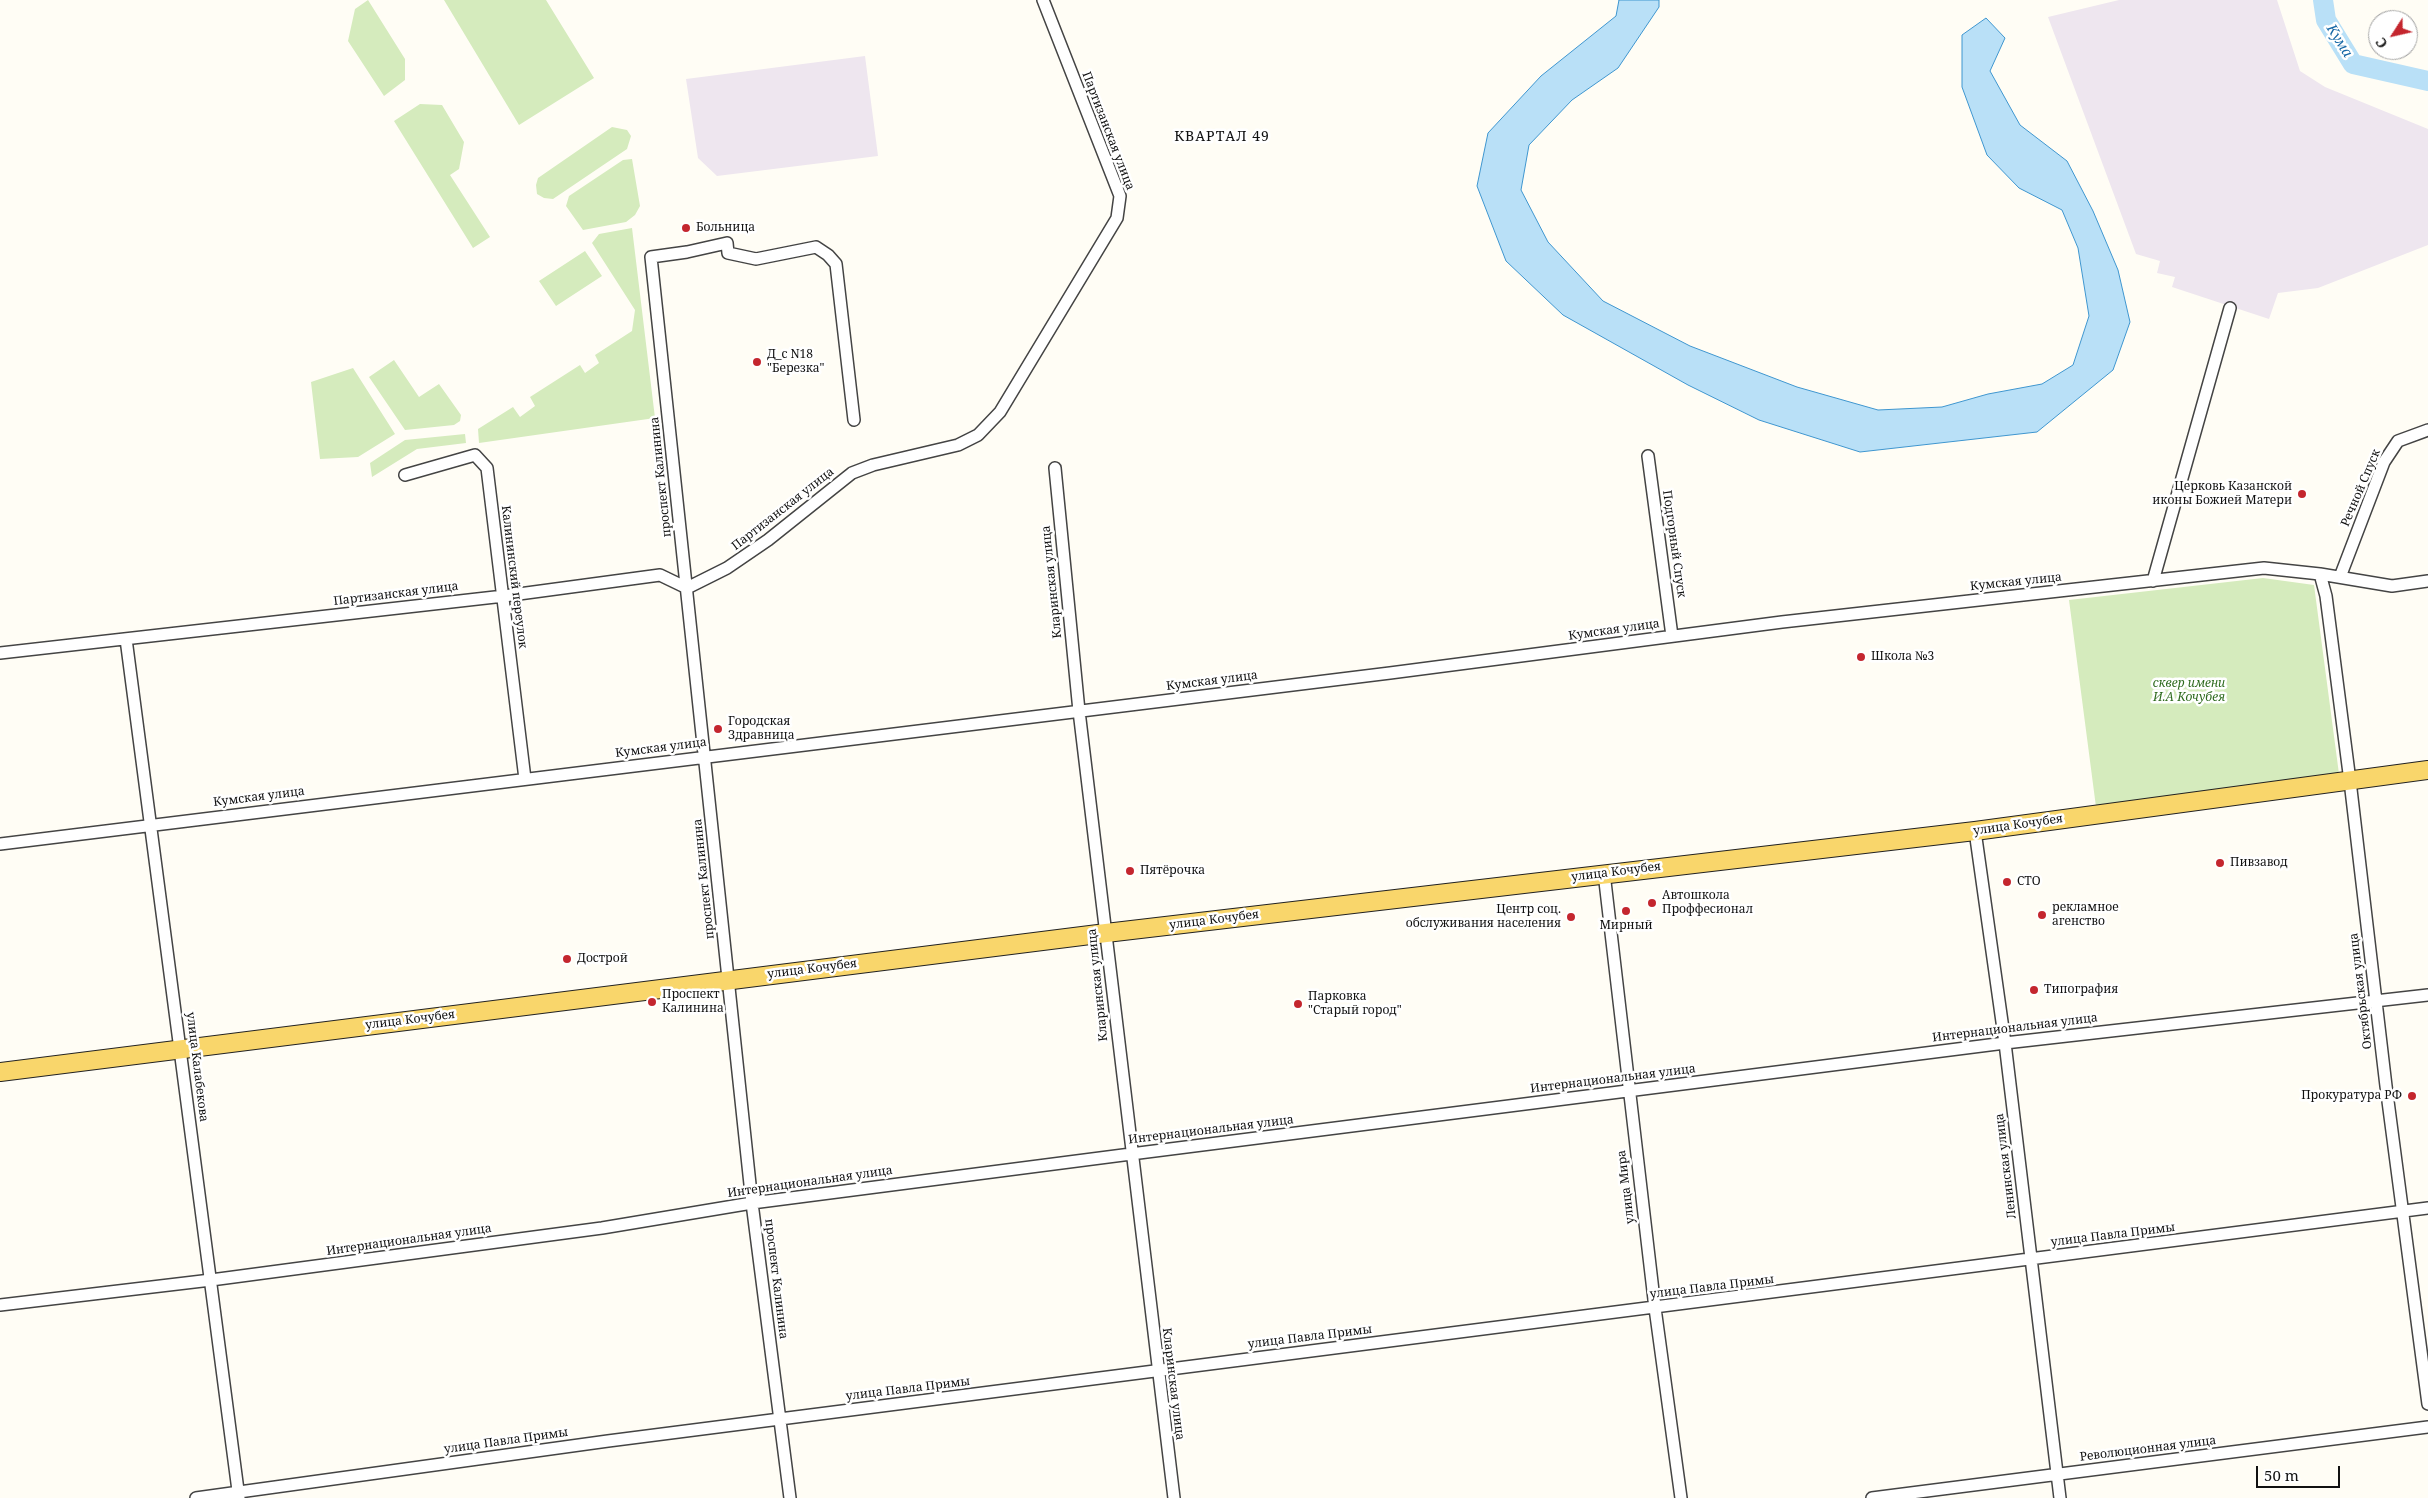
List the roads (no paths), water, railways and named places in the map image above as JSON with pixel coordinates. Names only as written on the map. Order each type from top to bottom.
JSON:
[{"type":"main road","name":"улица Кочубея","points":[[0,1072],[1106,932],[1975,831],[2428,770]]},
{"type":"street","name":"Партизанская улица","points":[[0,653],[504,596],[660,575],[687,588],[727,568],[768,540],[852,473],[872,465],[958,445],[978,435],[1000,412],[1117,218],[1120,196],[1043,0]]},
{"type":"street","name":"проспект Калинина","points":[[790,1498],[752,1203],[650,257],[686,252],[727,243],[728,253],[756,259],[816,247],[828,255],[836,264],[854,420]]},
{"type":"street","points":[[2153,581],[2230,308]]},
{"type":"street","name":"Речной Спуск","points":[[2340,577],[2384,462],[2398,441],[2428,430]]},
{"type":"street","name":"Калининский переулок","points":[[405,475],[475,455],[487,468],[525,779]]},
{"type":"street","name":"Подгорный Спуск","points":[[1648,456],[1672,636]]},
{"type":"street","name":"Кларинская улица","points":[[1055,468],[1079,711],[1174,1498]]},
{"type":"street","name":"Кумская улица","points":[[0,844],[1672,636],[2264,568],[2320,574],[2392,586],[2428,581]]},
{"type":"street","name":"Октябрьская улица","points":[[2320,574],[2326,596],[2428,1404]]},
{"type":"street","name":"улица Калабекова","points":[[126,639],[152,824],[239,1495]]},
{"type":"street","name":"Ленинская улица","points":[[1975,831],[2005,1043],[2060,1498]]},
{"type":"street","name":"улица Мира","points":[[1604,873],[1628,1091],[1655,1308],[1682,1498]]},
{"type":"street","name":"Интернациональная улица","points":[[0,1305],[211,1280],[602,1228],[752,1203],[1131,1154],[2005,1043],[2428,995]]},
{"type":"street","name":"улица Павла Примы","points":[[196,1498],[239,1495],[780,1419],[2428,1208]]},
{"type":"street","name":"Революционная улица","points":[[1872,1498],[2428,1427]]},
{"type":"water","points":[[1619,0],[1659,0],[1659,7],[1618,68],[1572,100],[1529,145],[1521,190],[1548,242],[1603,301],[1690,346],[1797,387],[1878,410],[1942,407],[1988,394],[2042,384],[2073,365],[2089,316],[2078,248],[2062,210],[2019,188],[1987,155],[1962,87],[1962,35],[1986,18],[2005,38],[1990,71],[2020,125],[2067,161],[2093,211],[2118,270],[2130,322],[2113,370],[2037,432],[1860,452],[1759,420],[1688,385],[1563,315],[1506,261],[1477,186],[1488,133],[1541,76],[1616,16]]},
{"type":"waterway","name":"Кума","points":[[2323,0],[2326,20],[2353,64],[2428,81]]},
{"type":"place","name":"Больница","points":[[686,228]]},
{"type":"place","name":"Д_с N18 \"Березка\"","points":[[757,362]]},
{"type":"place","name":"Церковь Казанской иконы Божией Матери","points":[[2302,494]]},
{"type":"place","name":"Школа №3","points":[[1861,657]]},
{"type":"place","name":"Городская Здравница","points":[[718,729]]},
{"type":"place","name":"Пивзавод","points":[[2220,863]]},
{"type":"place","name":"Пятёрочка","points":[[1130,871]]},
{"type":"place","name":"СТО","points":[[2007,882]]},
{"type":"place","name":"Автошкола Проффесионал","points":[[1652,903]]},
{"type":"place","name":"Мирный","points":[[1626,911]]},
{"type":"place","name":"рекламное агенство","points":[[2042,915]]},
{"type":"place","name":"Центр соц. обслуживания населения","points":[[1571,917]]},
{"type":"place","name":"Дострой","points":[[567,959]]},
{"type":"place","name":"Типография","points":[[2034,990]]},
{"type":"place","name":"Проспект Калинина","points":[[652,1002]]},
{"type":"place","name":"Парковка \"Старый город\"","points":[[1298,1004]]},
{"type":"place","name":"Прокуратура РФ","points":[[2412,1096]]},
{"type":"district","name":"КВАРТАЛ 49","points":[[1222,137]]},
{"type":"park label","name":"сквер имени И.А Кочубея","points":[[2189,691]]}]
